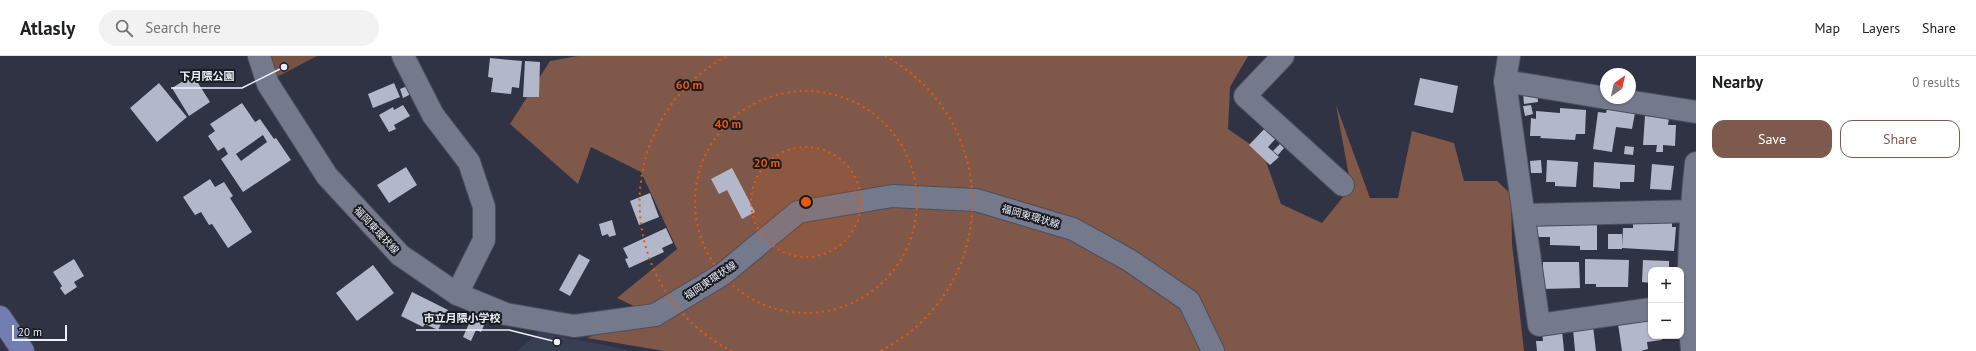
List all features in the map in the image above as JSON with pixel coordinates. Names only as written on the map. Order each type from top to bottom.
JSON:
[{"type":"main road","points":[[0,317],[23,351]]},
{"type":"street","name":"福岡東環状線","points":[[259,56],[268,84],[327,176],[400,255],[457,294],[506,314],[574,326],[655,315],[723,274],[798,212],[892,196],[976,200],[1073,229],[1129,260],[1189,301],[1214,351]]},
{"type":"street","points":[[403,56],[433,115],[469,162],[484,207],[484,240],[457,294]]},
{"type":"street","points":[[1282,56],[1245,96],[1343,185]]},
{"type":"street","points":[[1509,56],[1505,81],[1539,325],[1648,310]]},
{"type":"street","points":[[1505,81],[1600,97]]},
{"type":"street","points":[[1636,103],[1696,112]]},
{"type":"street","points":[[1692,351],[1684,305],[1696,163]]},
{"type":"street","points":[[1524,214],[1693,211]]},
{"type":"shaded area","points":[[268,56],[317,56],[275,78]]},
{"type":"shaded area","points":[[578,56],[1248,56],[1230,87],[1228,129],[1263,153],[1281,204],[1322,223],[1351,187],[1336,105],[1370,198],[1398,198],[1412,131],[1454,143],[1464,181],[1497,181],[1511,194],[1512,244],[1524,351],[664,351],[587,338],[648,313],[617,298],[677,249],[641,172],[591,147],[578,184],[510,124],[550,61]]},
{"type":"shaded area","points":[[539,332],[633,351],[517,351]]},
{"type":"building","points":[[490,58],[522,61],[519,88],[512,87],[511,94],[491,92],[493,78],[488,77]]},
{"type":"building","points":[[525,61],[540,62],[539,97],[523,97]]},
{"type":"building","points":[[193,75],[210,102],[189,116],[172,88]]},
{"type":"building","points":[[1420,78],[1458,86],[1453,113],[1414,105]]},
{"type":"building","points":[[159,83],[187,117],[157,142],[130,108]]},
{"type":"building","points":[[394,83],[400,97],[373,108],[368,94]]},
{"type":"building","points":[[410,85],[413,93],[403,98],[400,89]]},
{"type":"building","points":[[1537,91],[1538,102],[1524,104],[1523,93]]},
{"type":"building","points":[[242,103],[255,122],[260,119],[274,139],[276,138],[291,160],[243,192],[221,159],[228,154],[224,147],[218,151],[208,136],[215,131],[210,124]],"holes":[[[263,135],[267,142],[241,161],[236,154]]]},
{"type":"building","points":[[403,105],[410,116],[394,125],[396,129],[389,132],[379,115],[393,107],[394,110]]},
{"type":"building","points":[[1531,105],[1533,114],[1525,116],[1523,106]]},
{"type":"building","points":[[1560,108],[1586,110],[1585,134],[1576,134],[1575,140],[1530,136],[1531,118],[1536,119],[1536,111],[1560,113]]},
{"type":"building","points":[[1607,109],[1635,113],[1632,129],[1616,127],[1612,152],[1593,149],[1598,112],[1606,113]]},
{"type":"building","points":[[1645,116],[1669,118],[1668,125],[1676,125],[1675,146],[1663,145],[1663,152],[1656,152],[1657,145],[1643,145]]},
{"type":"building","points":[[1270,123],[1281,133],[1268,147],[1279,157],[1270,165],[1249,145]]},
{"type":"building","points":[[1280,144],[1284,148],[1278,155],[1273,151]]},
{"type":"building","points":[[1625,146],[1634,147],[1633,155],[1624,154]]},
{"type":"building","points":[[1541,160],[1542,173],[1531,173],[1530,161]]},
{"type":"building","points":[[1547,160],[1578,162],[1576,187],[1555,186],[1555,182],[1546,182]]},
{"type":"building","points":[[1594,162],[1635,165],[1634,182],[1620,182],[1620,189],[1593,187]]},
{"type":"building","points":[[1652,164],[1674,166],[1671,190],[1650,189]]},
{"type":"building","points":[[406,167],[417,185],[389,203],[377,185]]},
{"type":"building","points":[[732,168],[755,212],[742,219],[727,190],[719,194],[711,179]]},
{"type":"building","points":[[210,179],[215,187],[224,182],[233,196],[230,198],[252,232],[228,248],[212,224],[209,225],[201,212],[195,215],[183,197]]},
{"type":"building","points":[[650,193],[659,217],[639,225],[630,201]]},
{"type":"building","points":[[612,220],[616,235],[609,237],[608,234],[602,236],[599,224]]},
{"type":"building","points":[[1633,220],[1672,222],[1672,227],[1676,227],[1674,251],[1622,248],[1623,228],[1633,228]]},
{"type":"building","points":[[1537,225],[1597,225],[1597,250],[1580,250],[1580,246],[1550,245],[1550,237],[1537,237]]},
{"type":"building","points":[[666,228],[673,243],[662,248],[664,252],[629,268],[625,259],[628,258],[623,248]]},
{"type":"building","points":[[1608,234],[1622,234],[1622,249],[1608,249]]},
{"type":"building","points":[[579,254],[590,260],[570,296],[559,290]]},
{"type":"building","points":[[74,259],[84,276],[74,282],[77,287],[65,295],[60,288],[62,286],[53,272]]},
{"type":"building","points":[[1585,259],[1629,260],[1628,287],[1596,287],[1596,284],[1585,284]]},
{"type":"building","points":[[1643,260],[1669,261],[1669,267],[1648,267],[1648,283],[1642,282]]},
{"type":"building","points":[[1543,262],[1579,262],[1580,288],[1543,289]]},
{"type":"building","points":[[373,265],[394,293],[357,321],[336,293]]},
{"type":"building","points":[[412,292],[448,310],[438,330],[425,324],[423,327],[401,316]]},
{"type":"building","points":[[472,317],[485,323],[481,332],[476,330],[471,341],[463,337]]},
{"type":"building","points":[[1648,320],[1648,339],[1662,340],[1647,342],[1648,349],[1641,351],[1622,351],[1618,324]]},
{"type":"building","points":[[1593,326],[1596,351],[1575,351],[1573,329]]},
{"type":"building","points":[[1562,330],[1564,351],[1537,351],[1536,341],[1543,341],[1542,332]]},
{"type":"place","name":"下月隈公園","points":[[284,67]]},
{"type":"place","name":"市立月隈小学校","points":[[557,342]]}]
